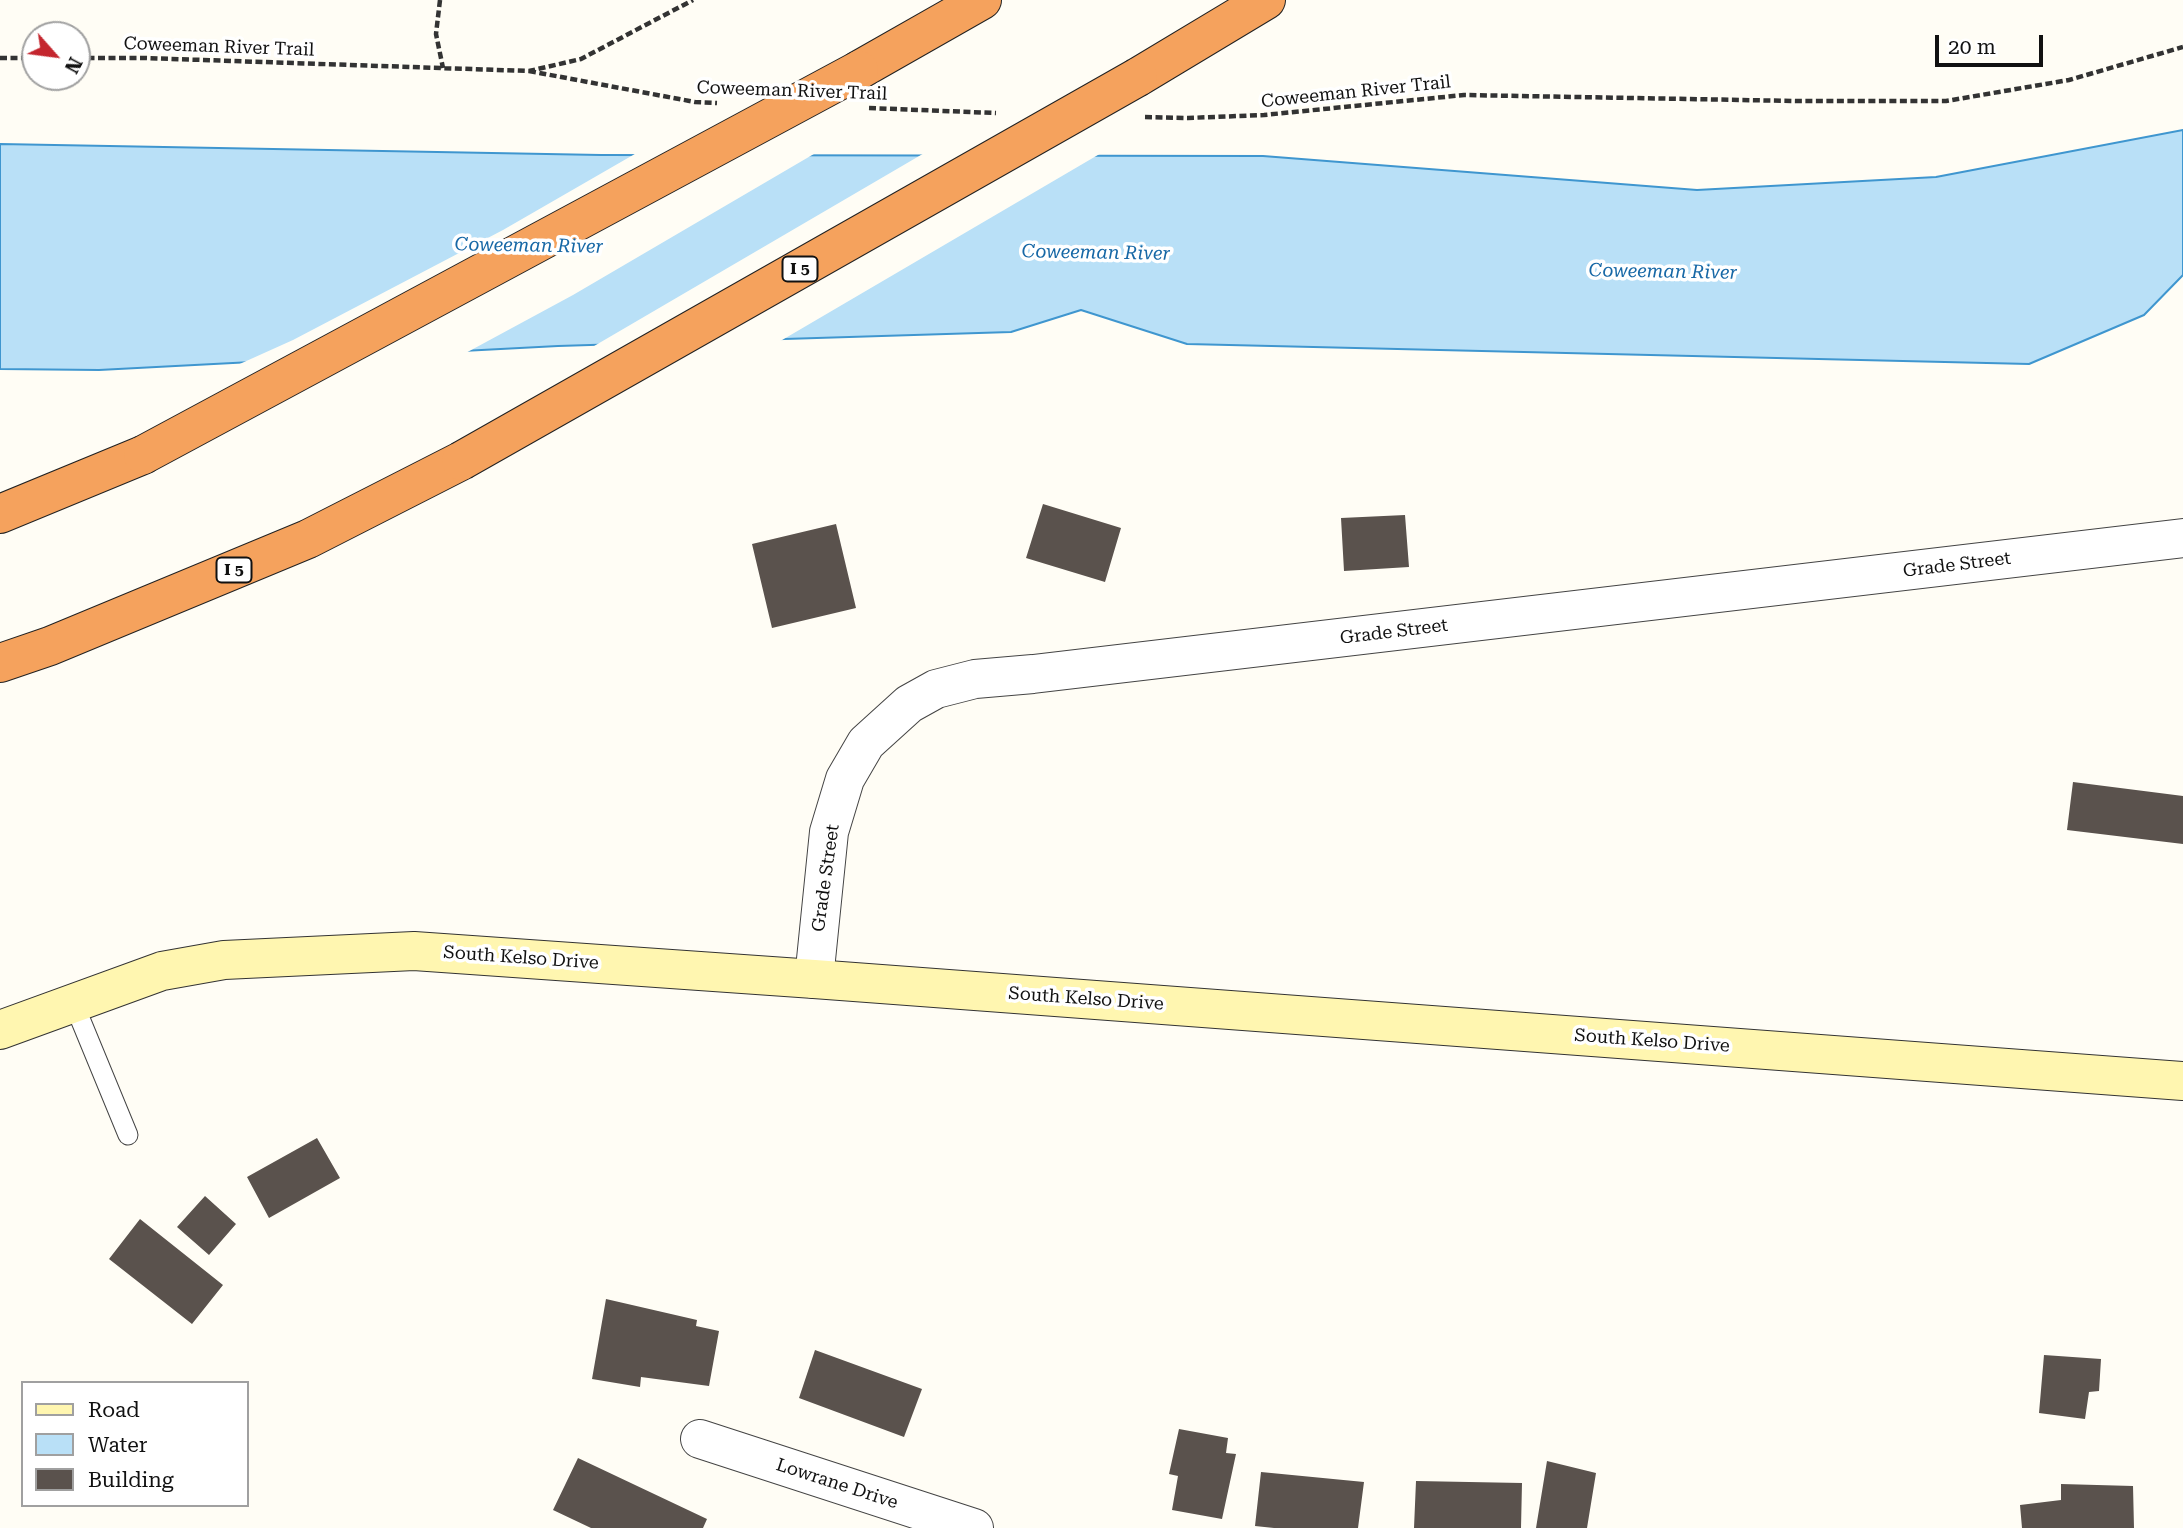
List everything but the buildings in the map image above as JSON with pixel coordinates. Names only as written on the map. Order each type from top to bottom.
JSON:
[{"type":"highway","points":[[0,514],[143,455],[859,70],[982,0]]},
{"type":"highway","name":"I 5","points":[[0,663],[50,646],[308,539],[461,461],[1138,77],[1266,0]]},
{"type":"main road","name":"South Kelso Drive","points":[[0,1030],[162,971],[223,960],[414,951],[2183,1081]]},
{"type":"street","name":"Grade Street","points":[[814,979],[829,832],[845,779],[866,743],[909,704],[936,689],[975,679],[1047,673],[2183,538]]},
{"type":"street","name":"Lowrane Drive","points":[[700,1439],[974,1528]]},
{"type":"lane","points":[[74,1004],[128,1135]]},
{"type":"path","points":[[440,0],[436,34],[443,68]]},
{"type":"path","name":"Coweeman River Trail","points":[[529,71],[581,60],[693,0]]},
{"type":"path","name":"Coweeman River Trail","points":[[1132,116],[1188,118],[1264,115],[1464,95],[1946,101],[2069,80],[2183,47]]},
{"type":"path","points":[[0,58],[21,58]]},
{"type":"path","name":"Coweeman River Trail","points":[[91,58],[529,71],[695,102],[722,103]]},
{"type":"path","name":"Coweeman River Trail","points":[[857,108],[1006,113]]},
{"type":"water","name":"Coweeman River","points":[[2183,130],[2183,275],[2144,315],[2029,364],[1187,344],[1081,310],[1011,332],[558,346],[99,370],[0,369],[0,144],[601,155],[1263,156],[1697,190],[1936,177]]},
{"type":"pier","points":[[640,151],[819,151],[573,295],[462,355],[233,367],[293,340],[503,230]]},
{"type":"pier","points":[[926,152],[1103,152],[777,343],[589,349]]}]
